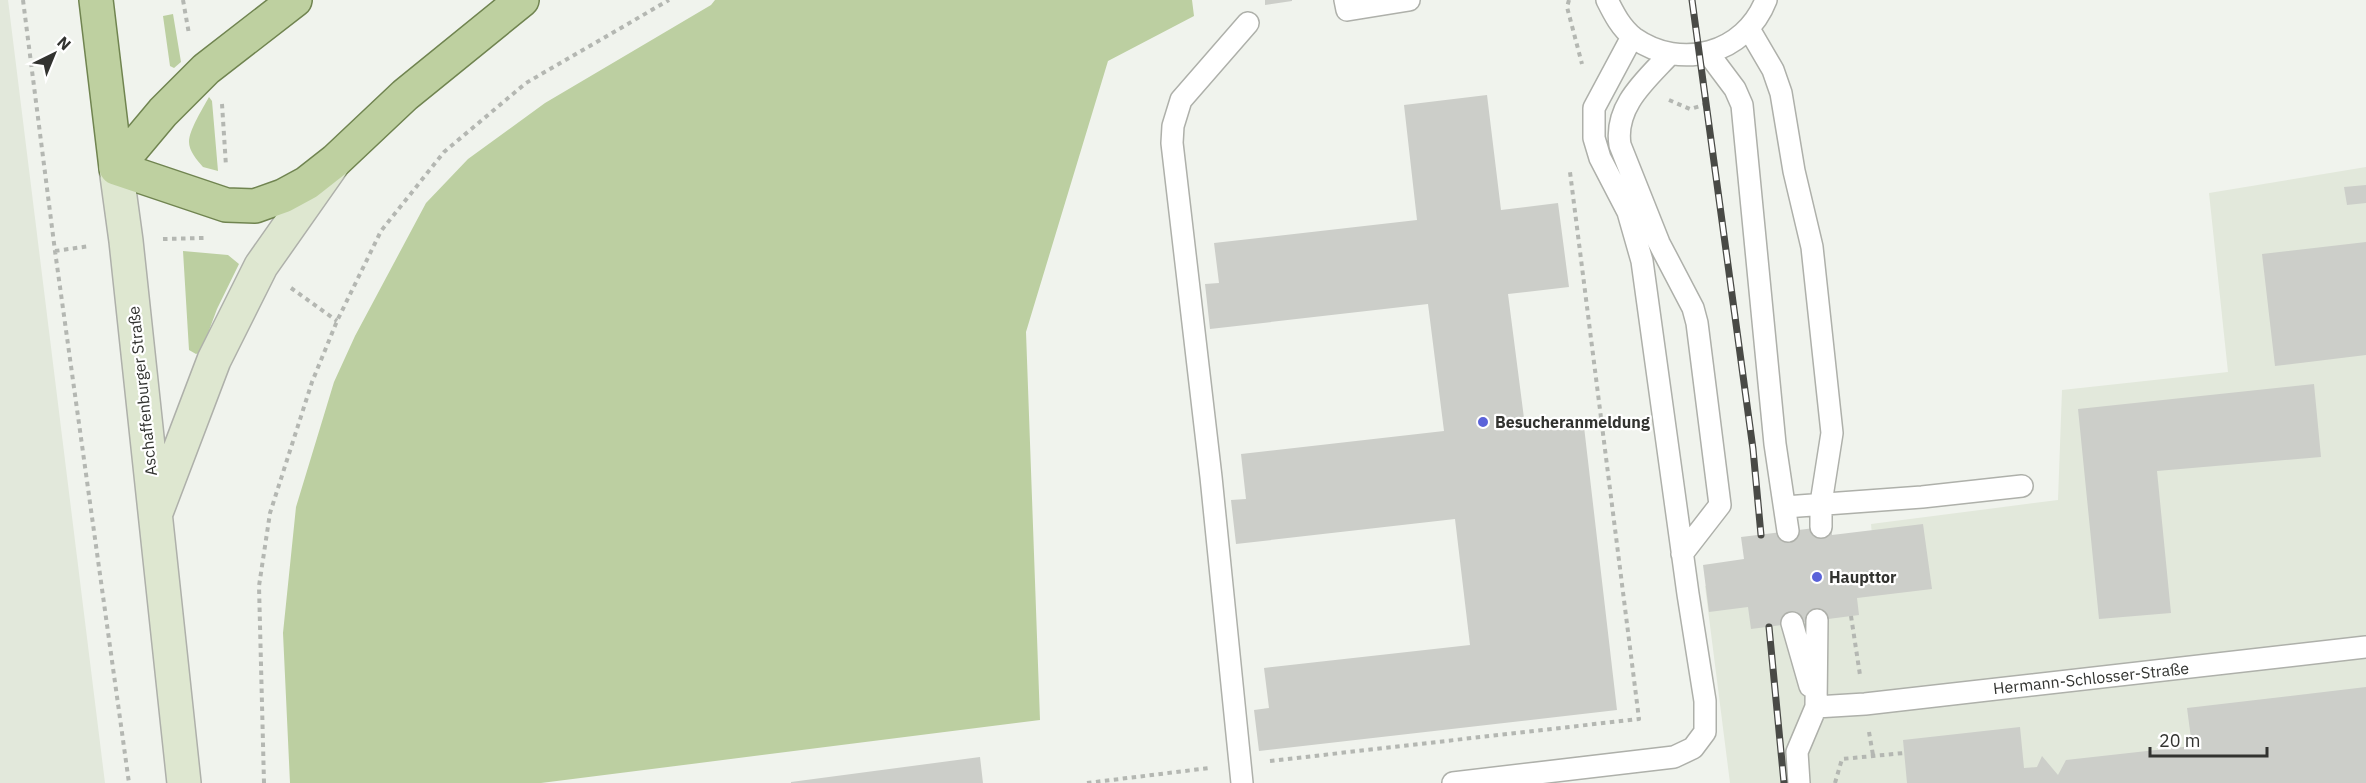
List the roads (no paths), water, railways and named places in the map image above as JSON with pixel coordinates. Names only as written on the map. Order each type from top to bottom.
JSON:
[{"type":"main road","name":"Aschaffenburger Straße","points":[[96,0],[184,783]]},
{"type":"main road","points":[[295,0],[206,69],[163,112],[116,168],[226,205],[255,206],[283,196],[307,183],[335,161],[405,95],[522,0]]},
{"type":"main road","points":[[155,515],[214,360],[261,267],[335,161]]},
{"type":"lane","points":[[1345,0],[1347,10],[1409,0]]},
{"type":"lane","points":[[1607,0],[1618,22],[1632,37],[1652,48],[1670,54],[1691,56],[1730,44],[1749,29],[1766,0]]},
{"type":"lane","points":[[1241,774],[1211,477],[1172,143],[1173,126],[1181,100],[1248,23]]},
{"type":"lane","points":[[1749,29],[1773,70],[1781,93],[1794,171],[1812,246],[1832,434],[1821,503],[1821,527]]},
{"type":"lane","points":[[1453,783],[1674,757],[1693,748],[1705,732],[1705,701],[1682,554],[1642,261],[1628,212],[1600,158],[1594,138],[1594,108],[1632,37]]},
{"type":"lane","points":[[1708,52],[1735,89],[1742,105],[1775,444],[1788,531]]},
{"type":"lane","points":[[1670,54],[1638,87],[1618,130],[1620,145],[1659,243],[1694,308],[1697,323],[1720,505],[1682,554]]},
{"type":"lane","points":[[1785,507],[1922,497],[2022,486]]},
{"type":"lane","points":[[1799,783],[1797,752],[1816,707],[1817,620]]},
{"type":"lane","points":[[1792,623],[1816,707]]},
{"type":"lane","name":"Hermann-Schlosser-Straße","points":[[1816,707],[1865,704],[2366,647]]},
{"type":"railway","points":[[1692,0],[1753,449],[1761,535]]},
{"type":"railway","points":[[1769,627],[1784,783]]},
{"type":"place","name":"Besucheranmeldung","points":[[1483,422]]},
{"type":"place","name":"Haupttor","points":[[1817,577]]}]
